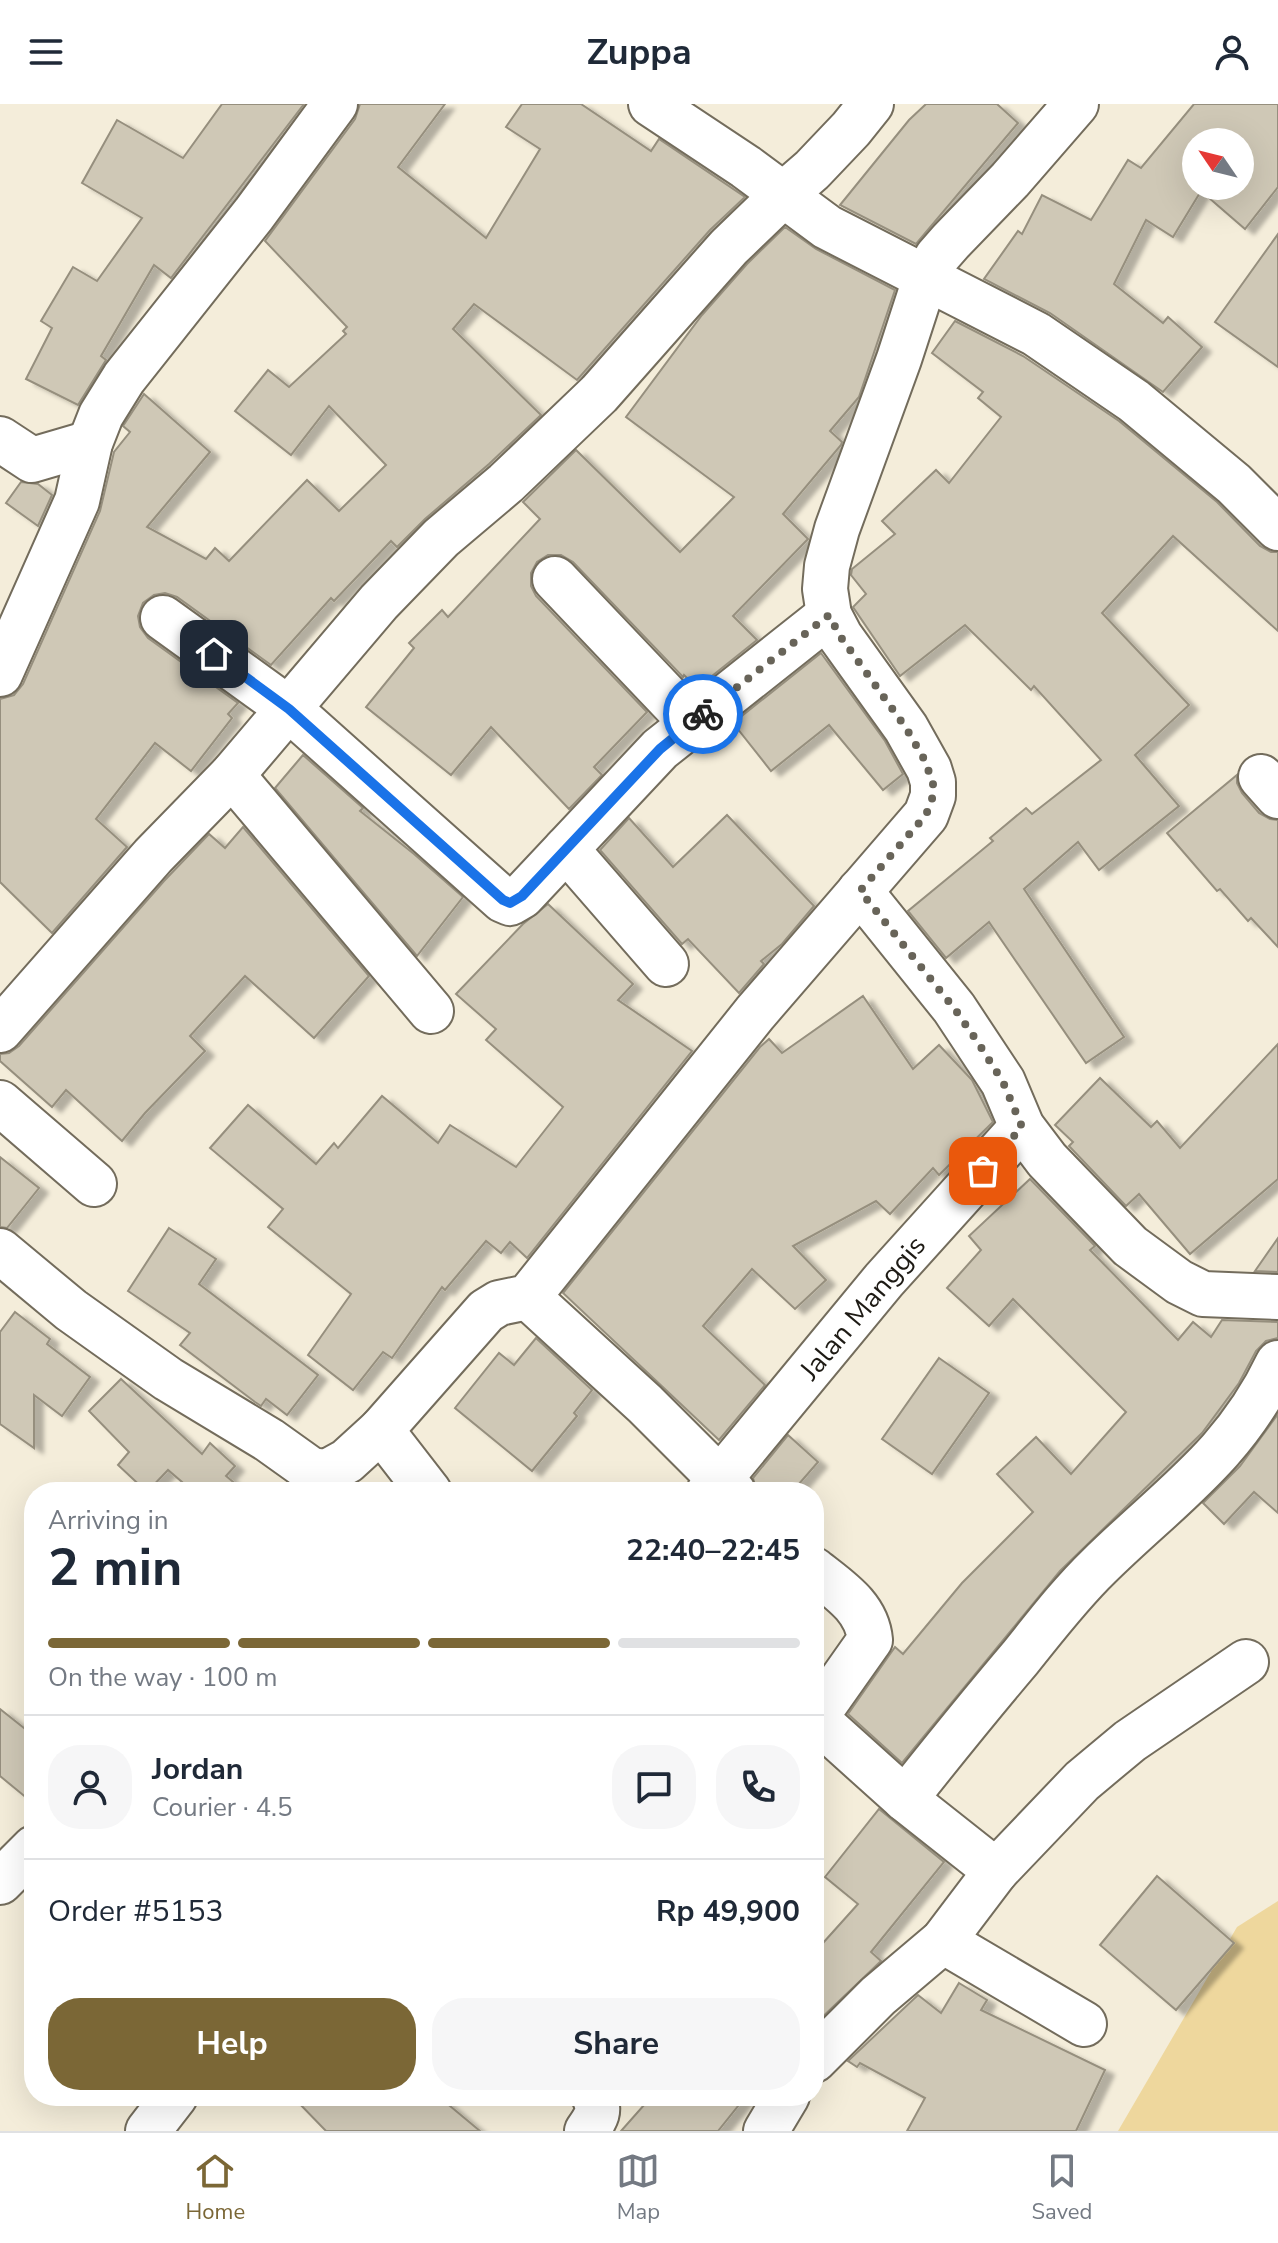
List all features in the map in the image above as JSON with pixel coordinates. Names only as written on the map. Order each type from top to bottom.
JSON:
[{"type":"street","points":[[0,674],[77,501],[90,443],[101,415],[124,378],[254,214],[335,104]]},
{"type":"street","points":[[651,104],[746,167],[827,227],[1036,334],[1134,401],[1234,484],[1278,528]]},
{"type":"street","points":[[0,1030],[153,856],[232,775],[379,602],[441,538],[506,483],[599,394],[729,247],[812,170],[871,104]]},
{"type":"street","points":[[0,1251],[71,1310],[168,1379],[269,1440],[311,1470],[327,1472],[347,1461],[381,1430],[486,1311],[499,1303],[528,1297],[755,1013],[926,815],[933,796],[933,782],[923,757],[840,636],[829,615],[825,589],[837,529],[925,279],[944,249],[1076,104]]},
{"type":"street","points":[[0,439],[32,460],[90,443]]},
{"type":"street","points":[[555,579],[692,723]]},
{"type":"street","points":[[163,618],[289,709],[503,900],[516,902],[660,749],[829,615]]},
{"type":"street","points":[[232,775],[431,1011]]},
{"type":"street","points":[[566,849],[666,964]]},
{"type":"street","points":[[860,891],[977,1041],[1003,1082],[1022,1127],[1047,1160],[1130,1246],[1179,1282],[1203,1294],[1278,1297]]},
{"type":"street","points":[[0,1103],[94,1184]]},
{"type":"street","name":"Jalan Manggis","points":[[727,1482],[884,1280],[1022,1127]]},
{"type":"street","points":[[528,1297],[588,1349],[716,1482]]},
{"type":"street","points":[[905,1799],[1098,1566],[1200,1474],[1221,1451],[1264,1392],[1278,1363]]},
{"type":"street","points":[[381,1430],[421,1482]]},
{"type":"street","points":[[824,1579],[862,1613],[869,1626],[870,1640],[824,1704]]},
{"type":"street","points":[[824,2050],[878,1996],[943,1941],[996,1871],[1082,1781],[1130,1741],[1246,1662]]},
{"type":"street","points":[[824,1727],[905,1799],[996,1871]]},
{"type":"street","points":[[0,1882],[24,1858]]},
{"type":"street","points":[[943,1941],[1084,2024]]},
{"type":"street","points":[[148,2131],[167,2106]]},
{"type":"street","points":[[587,2131],[597,2117],[599,2106]]},
{"type":"street","points":[[766,2131],[781,2106]]},
{"type":"shaded area","points":[[1278,1901],[1278,2131],[1118,2131],[1237,1927]]},
{"type":"building","points":[[222,104],[304,104],[171,278],[154,265],[101,356],[106,360],[78,405],[26,379],[52,328],[41,321],[73,267],[97,281],[142,218],[82,183],[117,120],[183,158]]},
{"type":"building","points":[[360,104],[445,104],[398,167],[486,238],[540,149],[506,127],[522,104],[581,104],[651,151],[659,139],[745,197],[710,230],[577,380],[474,304],[453,329],[541,415],[397,547],[391,541],[334,601],[331,598],[271,665],[177,597],[165,593],[154,595],[143,603],[138,616],[140,627],[148,638],[238,703],[228,714],[232,718],[191,771],[155,743],[96,819],[127,847],[52,933],[0,882],[0,699],[14,695],[23,684],[100,511],[114,452],[130,432],[123,426],[144,394],[210,452],[147,527],[206,559],[215,548],[229,561],[307,480],[339,511],[386,465],[329,406],[291,455],[235,411],[268,370],[289,387],[346,334],[343,331],[347,327],[265,241],[355,119]]},
{"type":"building","points":[[926,104],[997,104],[1018,123],[916,244],[840,205],[909,120]]},
{"type":"building","points":[[1194,104],[1278,104],[1278,187],[1245,229],[1211,200],[1254,200],[1254,128],[1182,128],[1182,200],[1196,200],[1173,237],[1146,220],[1114,284],[1163,323],[1168,317],[1202,347],[1163,392],[1050,313],[984,279],[1018,231],[1022,234],[1042,195],[1091,220],[1128,160],[1141,168]]},
{"type":"building","points":[[785,227],[816,249],[895,290],[859,397],[830,431],[842,442],[841,445],[783,514],[808,539],[733,616],[757,640],[697,688],[573,562],[561,555],[548,555],[537,562],[531,573],[531,586],[536,596],[647,712],[594,767],[602,775],[569,809],[491,727],[451,775],[366,707],[414,648],[409,643],[442,610],[448,617],[540,519],[523,502],[576,450],[680,552],[734,497],[626,417],[702,315]]},
{"type":"building","points":[[1278,234],[1278,367],[1215,322]]},
{"type":"building","points":[[955,321],[1023,356],[1119,421],[1217,502],[1260,546],[1278,552],[1278,631],[1173,536],[1102,613],[1189,705],[1135,755],[1179,806],[1099,870],[1078,842],[1024,889],[1124,1037],[1086,1063],[989,922],[946,958],[908,911],[993,841],[990,838],[1026,808],[1032,814],[1101,760],[1034,686],[1031,690],[965,625],[900,676],[853,607],[866,594],[851,575],[852,569],[895,534],[882,521],[936,470],[949,483],[1001,417],[978,398],[983,392],[932,353]]},
{"type":"building","points":[[21,482],[38,484],[52,495],[38,526],[6,503]]},
{"type":"building","points":[[821,653],[885,741],[903,774],[883,790],[829,725],[771,771],[733,723]]},
{"type":"building","points":[[303,755],[363,808],[360,811],[463,897],[417,956],[275,788]]},
{"type":"building","points":[[1237,775],[1242,793],[1259,813],[1278,820],[1278,947],[1251,918],[1248,921],[1220,889],[1217,891],[1167,833]]},
{"type":"building","points":[[727,815],[814,906],[782,944],[761,961],[764,964],[739,993],[688,939],[682,944],[600,850],[629,818],[673,867]]},
{"type":"building","points":[[243,827],[369,976],[314,1038],[245,976],[190,1036],[205,1051],[122,1141],[66,1090],[52,1107],[0,1061],[0,1054],[9,1053],[19,1046],[209,834],[225,848]]},
{"type":"building","points":[[548,904],[633,984],[618,1000],[692,1051],[527,1258],[510,1242],[501,1253],[486,1241],[445,1290],[442,1287],[392,1358],[383,1352],[353,1390],[308,1355],[351,1294],[268,1227],[283,1209],[210,1148],[248,1105],[316,1164],[334,1143],[338,1148],[382,1096],[438,1143],[450,1125],[516,1167],[563,1107],[486,1040],[496,1029],[456,994],[523,924]]},
{"type":"building","points":[[863,996],[913,1069],[939,1045],[972,1080],[993,1122],[939,1175],[933,1168],[890,1214],[876,1201],[793,1246],[826,1280],[795,1309],[752,1269],[703,1326],[765,1385],[719,1440],[563,1293],[760,1047],[769,1039],[782,1053]]},
{"type":"building","points":[[1278,1044],[1278,1179],[1190,1254],[1139,1194],[1126,1206],[1069,1146],[1073,1142],[1055,1125],[1100,1078],[1151,1127],[1157,1121],[1180,1148]]},
{"type":"building","points":[[0,1157],[39,1188],[7,1228],[0,1227]]},
{"type":"building","points":[[1030,1179],[1095,1246],[1090,1250],[1178,1340],[1193,1322],[1211,1337],[1222,1320],[1278,1322],[1278,1338],[1266,1341],[1256,1351],[1239,1383],[1202,1433],[1060,1571],[902,1763],[848,1714],[895,1647],[903,1654],[962,1583],[1033,1512],[997,1474],[1036,1437],[1071,1474],[1126,1412],[1013,1299],[989,1326],[947,1288],[981,1250],[969,1236]]},
{"type":"building","points":[[169,1228],[216,1259],[199,1284],[318,1375],[287,1415],[266,1399],[261,1406],[180,1345],[190,1333],[128,1291]]},
{"type":"building","points":[[1278,1238],[1278,1272],[1255,1271]]},
{"type":"building","points":[[15,1312],[50,1339],[47,1344],[90,1377],[62,1416],[34,1395],[34,1448],[0,1424],[0,1332]]},
{"type":"building","points":[[536,1338],[592,1390],[574,1413],[577,1416],[532,1471],[455,1408],[499,1353],[514,1365]]},
{"type":"building","points":[[939,1358],[989,1393],[932,1474],[882,1439]]},
{"type":"building","points":[[121,1379],[202,1454],[210,1443],[235,1466],[226,1476],[233,1482],[182,1482],[168,1470],[157,1482],[136,1482],[118,1465],[129,1452],[89,1411]]},
{"type":"building","points":[[1278,1414],[1278,1513],[1254,1492],[1224,1524],[1203,1503],[1240,1466]]},
{"type":"building","points":[[788,1435],[818,1462],[801,1482],[754,1482],[753,1478]]},
{"type":"building","points":[[0,1709],[24,1728],[24,1796],[0,1776]]},
{"type":"building","points":[[879,1809],[944,1862],[871,1952],[881,1961],[824,2015],[824,1942],[858,1904],[825,1877]]},
{"type":"building","points":[[1157,1876],[1234,1943],[1176,2010],[1100,1945]]},
{"type":"building","points":[[959,1983],[987,2000],[981,2010],[1105,2070],[1076,2131],[907,2131],[925,2098],[860,2063],[857,2067],[848,2061],[918,1995],[941,2013]]},
{"type":"building","points":[[302,2106],[450,2106],[480,2131],[326,2131]]},
{"type":"building","points":[[643,2106],[738,2106],[718,2131],[621,2131]]},
{"type":"way so far","points":[[703,714],[829,615],[840,636],[906,728],[929,769],[933,796],[926,815],[860,891],[954,1008],[1003,1082],[1022,1127],[983,1171]]},
{"type":"route","points":[[214,654],[289,709],[510,903],[522,896],[660,749],[703,714]]}]
